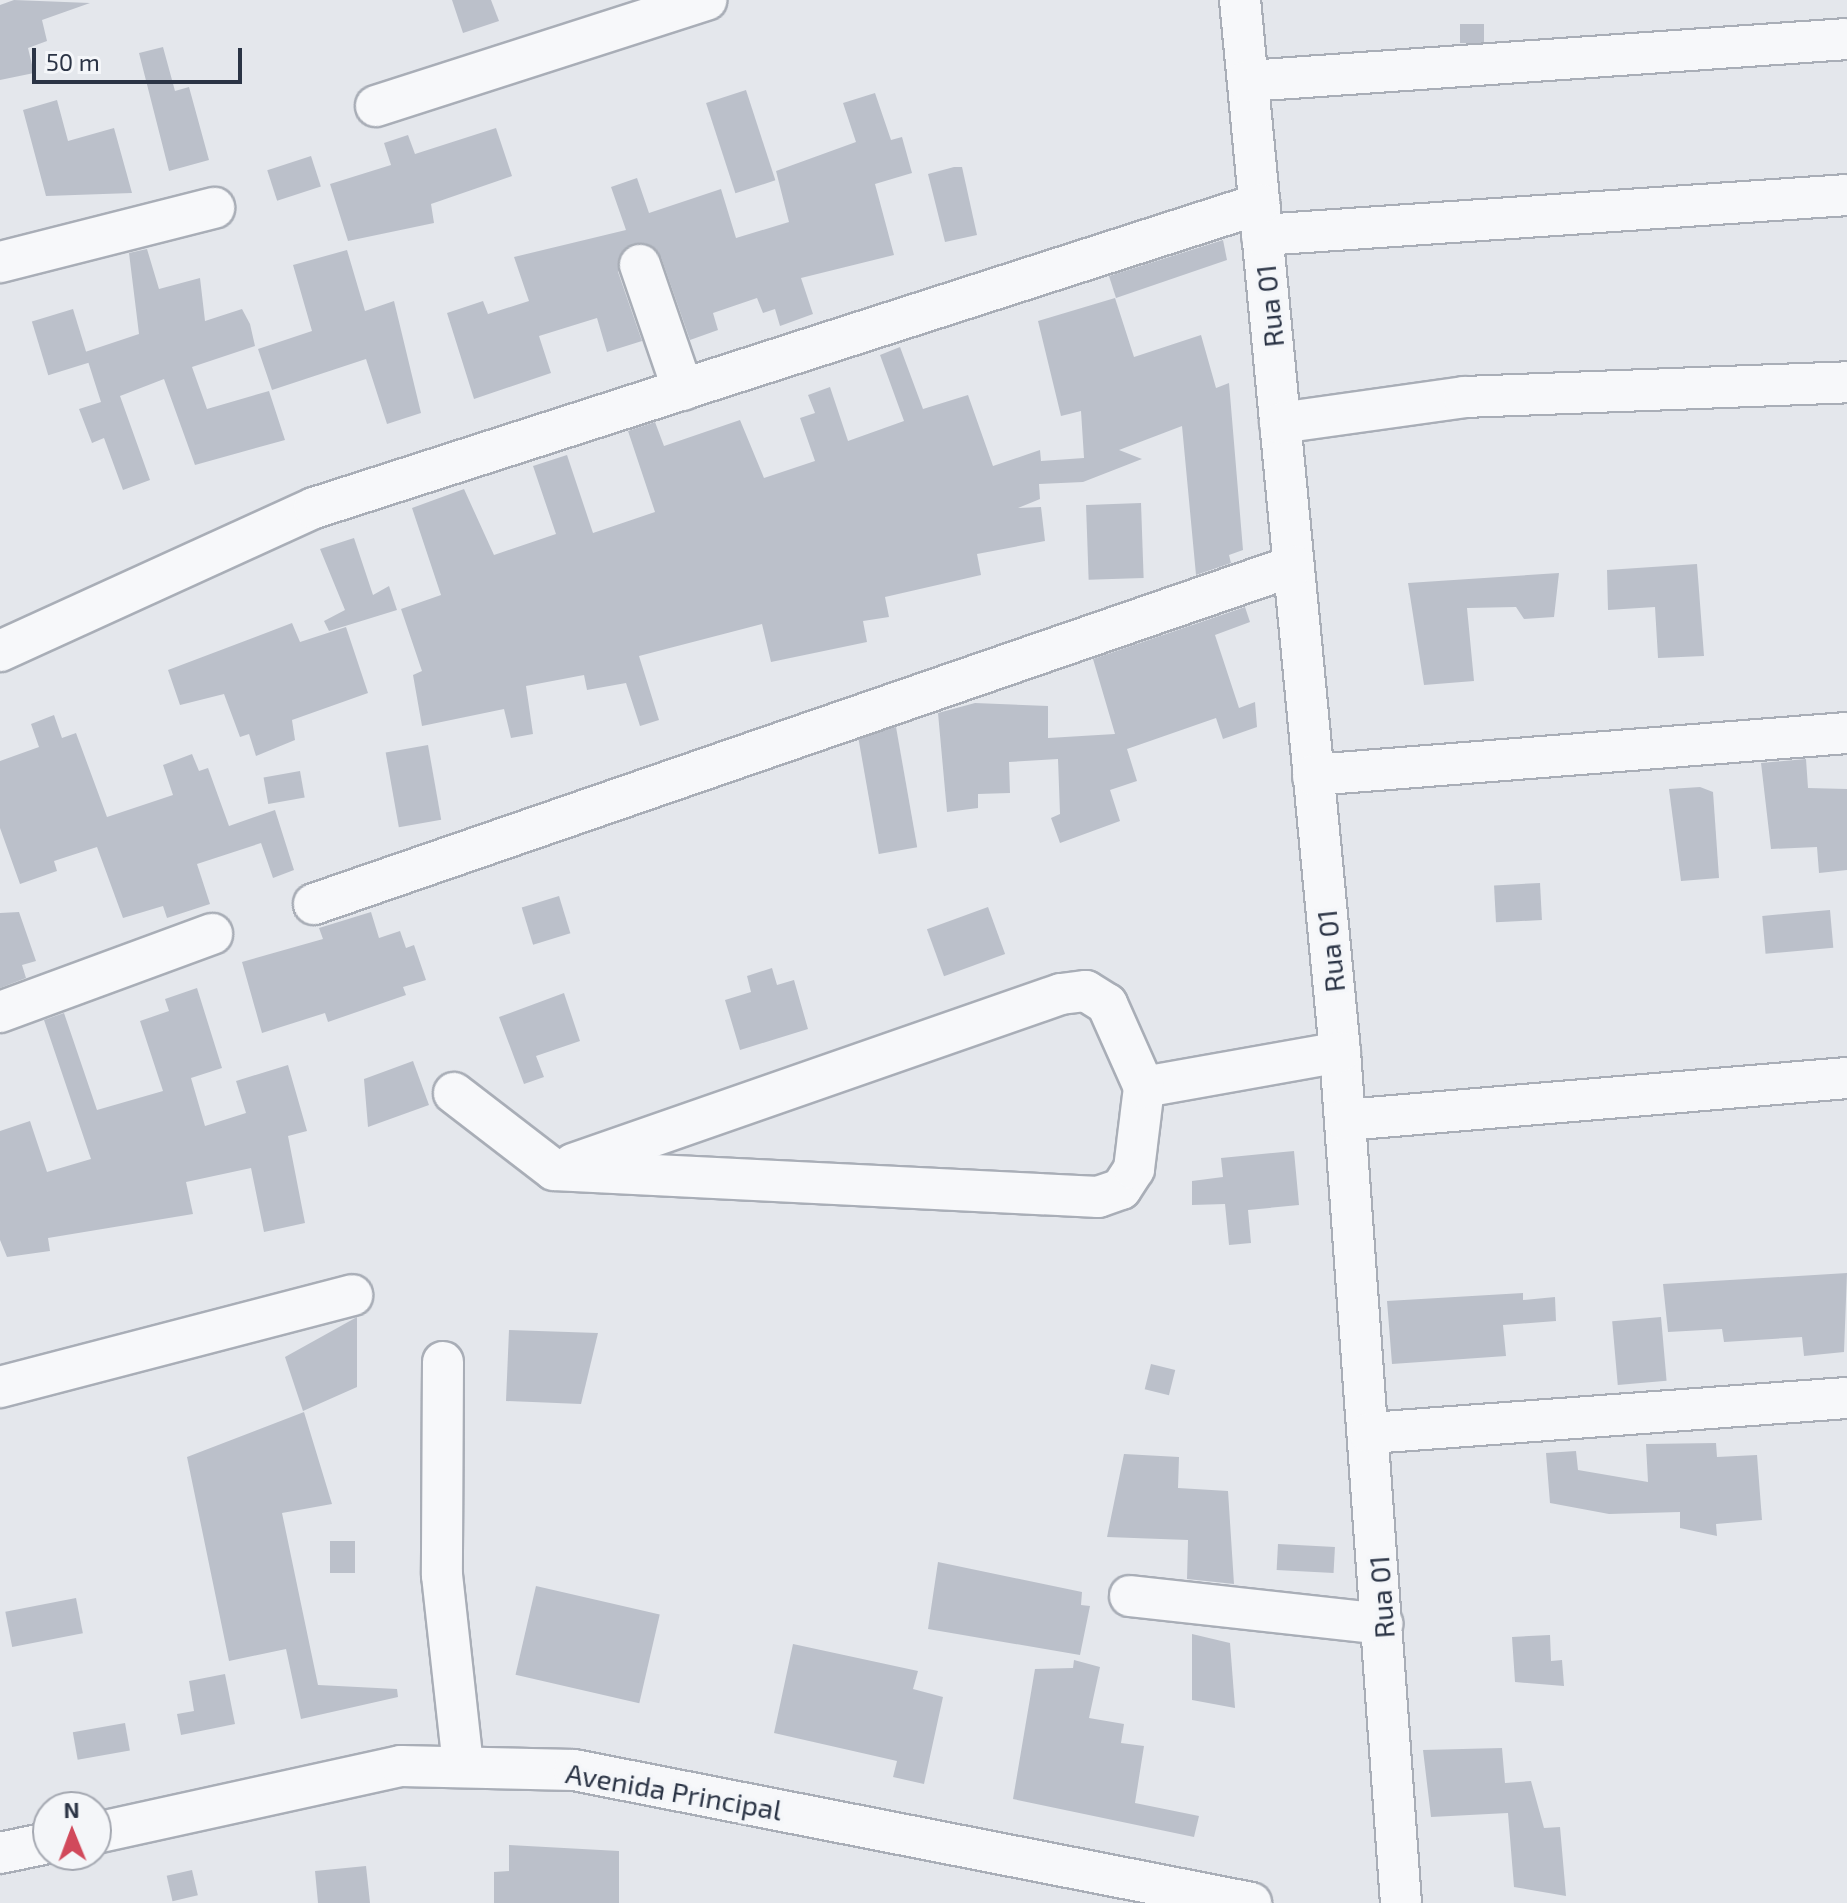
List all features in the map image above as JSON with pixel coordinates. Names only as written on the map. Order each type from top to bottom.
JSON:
[{"type":"street","points":[[376,106],[706,0]]},
{"type":"street","name":"Rua 01","points":[[1240,0],[1340,1052],[1370,1433],[1401,1903]]},
{"type":"street","points":[[1248,81],[1847,39]]},
{"type":"street","points":[[0,651],[314,508],[683,390],[1261,220],[1847,195]]},
{"type":"street","points":[[0,262],[214,208]]},
{"type":"street","points":[[640,265],[683,390]]},
{"type":"street","points":[[1280,423],[1464,397],[1847,382]]},
{"type":"street","points":[[314,904],[1293,566]]},
{"type":"street","points":[[1313,775],[1847,733]]},
{"type":"street","points":[[0,1012],[212,934]]},
{"type":"street","points":[[454,1093],[554,1170],[1098,1197],[1121,1189],[1134,1169],[1144,1087],[1107,1004],[1086,991],[1061,994],[554,1170]]},
{"type":"street","points":[[1144,1087],[1340,1052]]},
{"type":"street","points":[[1345,1120],[1847,1078]]},
{"type":"street","points":[[0,1387],[352,1295]]},
{"type":"street","points":[[443,1362],[442,1575],[463,1764]]},
{"type":"street","points":[[1370,1433],[1847,1398]]},
{"type":"street","points":[[1130,1596],[1189,1597],[1382,1624]]},
{"type":"street","name":"Avenida Principal","points":[[112,1829],[401,1766],[463,1764],[574,1770],[1251,1903]]},
{"type":"street","points":[[0,1853],[32,1846]]},
{"type":"building","points":[[14,0],[90,3],[42,20],[47,41],[28,48],[34,73],[0,80],[0,5]]},
{"type":"building","points":[[452,0],[491,0],[499,21],[463,33]]},
{"type":"building","points":[[1460,24],[1484,24],[1484,43],[1460,43]]},
{"type":"building","points":[[163,47],[175,91],[189,87],[209,160],[169,171],[139,53]]},
{"type":"building","points":[[746,90],[775,180],[735,193],[706,103]]},
{"type":"building","points":[[875,93],[891,140],[902,137],[912,173],[875,184],[894,255],[801,278],[813,314],[780,326],[775,309],[763,313],[757,298],[713,313],[718,330],[690,340],[661,257],[645,243],[632,244],[618,272],[642,341],[607,352],[597,318],[539,336],[551,373],[474,399],[447,313],[483,301],[488,314],[529,301],[514,257],[626,230],[611,187],[637,178],[649,213],[721,189],[736,238],[789,222],[776,171],[856,142],[843,103]]},
{"type":"building","points":[[57,100],[68,141],[114,128],[132,193],[46,196],[23,110]]},
{"type":"building","points":[[496,128],[512,176],[431,204],[434,223],[348,241],[330,184],[391,165],[384,143],[408,135],[415,154]]},
{"type":"building","points":[[311,156],[321,186],[277,201],[267,170]]},
{"type":"building","points":[[962,167],[977,235],[945,242],[928,174]]},
{"type":"building","points":[[1223,240],[1227,260],[1116,298],[1109,276]]},
{"type":"building","points":[[147,249],[159,289],[200,278],[205,321],[242,309],[250,324],[255,346],[192,367],[207,409],[269,391],[285,440],[195,465],[164,379],[120,396],[150,480],[123,490],[104,438],[92,443],[79,409],[101,402],[85,352],[139,334],[129,253]]},
{"type":"building","points":[[347,250],[365,311],[394,301],[421,413],[387,424],[366,359],[272,390],[258,349],[312,331],[293,265]]},
{"type":"building","points":[[1115,298],[1134,357],[1201,335],[1216,388],[1229,383],[1243,550],[1229,555],[1231,563],[1196,575],[1182,426],[1119,450],[1142,459],[1083,482],[1039,484],[1040,499],[1018,508],[1041,507],[1045,541],[977,554],[981,575],[885,597],[889,617],[863,621],[867,642],[771,662],[762,624],[639,656],[659,720],[640,726],[626,683],[587,690],[584,675],[526,686],[533,734],[511,738],[504,709],[422,726],[413,675],[422,671],[401,609],[441,595],[412,508],[464,489],[494,555],[556,534],[533,466],[567,455],[593,533],[655,512],[628,431],[655,422],[664,446],[740,420],[764,478],[815,461],[800,418],[815,413],[808,395],[830,387],[848,441],[904,421],[880,355],[900,347],[923,409],[968,395],[993,466],[1040,450],[1041,461],[1084,458],[1081,411],[1061,416],[1038,321]]},
{"type":"building","points":[[73,309],[89,363],[48,375],[32,322]]},
{"type":"building","points":[[1141,503],[1144,578],[1089,580],[1086,505]]},
{"type":"building","points":[[354,538],[373,595],[389,586],[397,610],[329,631],[324,621],[345,610],[320,549]]},
{"type":"building","points":[[1697,564],[1704,656],[1658,658],[1655,607],[1608,610],[1607,570]]},
{"type":"building","points":[[1559,573],[1554,617],[1524,619],[1516,607],[1467,608],[1474,681],[1424,685],[1408,583]]},
{"type":"building","points":[[1245,607],[1250,622],[1215,635],[1239,708],[1255,702],[1257,727],[1223,739],[1216,718],[1127,749],[1137,781],[1110,790],[1120,821],[1060,843],[1051,818],[1060,814],[1058,759],[1009,762],[1010,793],[978,794],[978,808],[947,812],[938,713],[975,703],[1048,706],[1048,738],[1115,734],[1093,659]]},
{"type":"building","points":[[292,623],[300,642],[346,627],[368,693],[292,720],[295,740],[256,756],[249,734],[240,737],[224,694],[180,705],[168,670]]},
{"type":"building","points":[[54,715],[62,738],[76,733],[107,817],[173,795],[163,765],[192,754],[199,771],[208,768],[229,826],[275,810],[294,870],[273,878],[261,843],[197,864],[210,904],[167,918],[163,906],[123,918],[97,847],[54,861],[57,871],[20,884],[0,828],[0,761],[39,747],[31,724]]},
{"type":"building","points":[[896,727],[917,847],[879,854],[858,734]]},
{"type":"building","points":[[428,745],[441,820],[399,827],[386,752]]},
{"type":"building","points":[[1806,759],[1808,788],[1847,789],[1847,870],[1819,873],[1817,847],[1771,849],[1761,763]]},
{"type":"building","points":[[300,771],[305,798],[268,804],[264,777]]},
{"type":"building","points":[[1700,787],[1713,792],[1719,878],[1681,881],[1669,789]]},
{"type":"building","points":[[1540,883],[1542,920],[1496,922],[1494,885]]},
{"type":"building","points":[[559,896],[570,933],[533,945],[522,907]]},
{"type":"building","points":[[988,907],[1005,954],[944,976],[927,929]]},
{"type":"building","points":[[1830,910],[1833,948],[1766,954],[1762,916]]},
{"type":"building","points":[[19,912],[36,961],[22,965],[26,978],[0,988],[0,913]]},
{"type":"building","points":[[371,912],[379,938],[400,931],[406,948],[414,945],[426,980],[403,987],[406,995],[328,1022],[325,1013],[262,1033],[242,962],[323,939],[319,928]]},
{"type":"building","points":[[772,968],[777,985],[794,980],[808,1029],[740,1050],[725,1000],[751,992],[747,976]]},
{"type":"building","points":[[197,988],[222,1068],[191,1078],[205,1126],[246,1113],[236,1081],[288,1065],[307,1131],[288,1136],[305,1223],[264,1232],[251,1168],[186,1182],[193,1214],[48,1238],[50,1251],[7,1257],[0,1240],[0,1131],[30,1121],[47,1172],[91,1159],[44,1020],[64,1013],[97,1110],[163,1091],[140,1021],[169,1011],[165,999]]},
{"type":"building","points":[[564,993],[580,1041],[536,1056],[544,1077],[524,1084],[499,1017]]},
{"type":"building","points":[[413,1061],[429,1105],[368,1127],[364,1079]]},
{"type":"building","points":[[1294,1151],[1299,1205],[1248,1210],[1251,1243],[1229,1245],[1225,1204],[1192,1205],[1192,1181],[1223,1177],[1221,1158]]},
{"type":"building","points":[[1847,1273],[1844,1352],[1804,1356],[1802,1337],[1724,1342],[1722,1329],[1668,1332],[1663,1284]]},
{"type":"building","points":[[1523,1293],[1523,1300],[1555,1297],[1556,1321],[1503,1325],[1506,1356],[1392,1364],[1387,1301]]},
{"type":"building","points":[[357,1317],[357,1387],[303,1411],[285,1357]]},
{"type":"building","points":[[1661,1317],[1667,1381],[1618,1385],[1612,1321]]},
{"type":"building","points":[[509,1330],[598,1333],[581,1404],[506,1401]]},
{"type":"building","points":[[1151,1364],[1175,1370],[1169,1395],[1145,1389]]},
{"type":"building","points":[[304,1412],[332,1504],[282,1513],[318,1685],[397,1689],[398,1697],[301,1719],[286,1649],[229,1661],[187,1457]]},
{"type":"building","points":[[1716,1443],[1717,1457],[1757,1455],[1762,1520],[1716,1524],[1717,1536],[1680,1528],[1680,1512],[1609,1514],[1550,1503],[1546,1453],[1576,1451],[1578,1470],[1648,1482],[1646,1444]]},
{"type":"building","points":[[1124,1454],[1179,1457],[1178,1488],[1228,1491],[1234,1584],[1187,1579],[1188,1540],[1107,1537]]},
{"type":"building","points":[[330,1541],[355,1541],[355,1573],[330,1573]]},
{"type":"building","points":[[1278,1544],[1335,1547],[1334,1573],[1277,1570]]},
{"type":"building","points":[[938,1562],[1082,1592],[1081,1605],[1090,1606],[1080,1655],[928,1629]]},
{"type":"building","points":[[536,1586],[660,1615],[639,1703],[516,1675]]},
{"type":"building","points":[[76,1598],[83,1633],[12,1647],[5,1612]]},
{"type":"building","points":[[1192,1634],[1230,1643],[1235,1708],[1192,1700]]},
{"type":"building","points":[[1550,1635],[1551,1661],[1562,1660],[1564,1686],[1515,1682],[1512,1637]]},
{"type":"building","points":[[793,1644],[918,1671],[913,1689],[943,1697],[924,1784],[893,1777],[897,1761],[774,1733]]},
{"type":"building","points":[[1074,1660],[1100,1667],[1089,1718],[1124,1724],[1121,1743],[1144,1746],[1135,1803],[1199,1816],[1194,1837],[1013,1799],[1035,1669],[1073,1668]]},
{"type":"building","points":[[225,1674],[235,1724],[181,1735],[177,1714],[194,1711],[189,1681]]},
{"type":"building","points":[[125,1723],[130,1751],[78,1760],[73,1732]]},
{"type":"building","points":[[1502,1748],[1505,1783],[1531,1781],[1544,1828],[1560,1827],[1566,1896],[1514,1887],[1508,1813],[1431,1817],[1423,1750]]},
{"type":"building","points":[[509,1845],[619,1851],[619,1903],[494,1903],[494,1872],[509,1871]]},
{"type":"building","points":[[366,1866],[370,1903],[318,1903],[315,1871]]},
{"type":"building","points":[[192,1870],[198,1895],[173,1901],[167,1876]]}]
